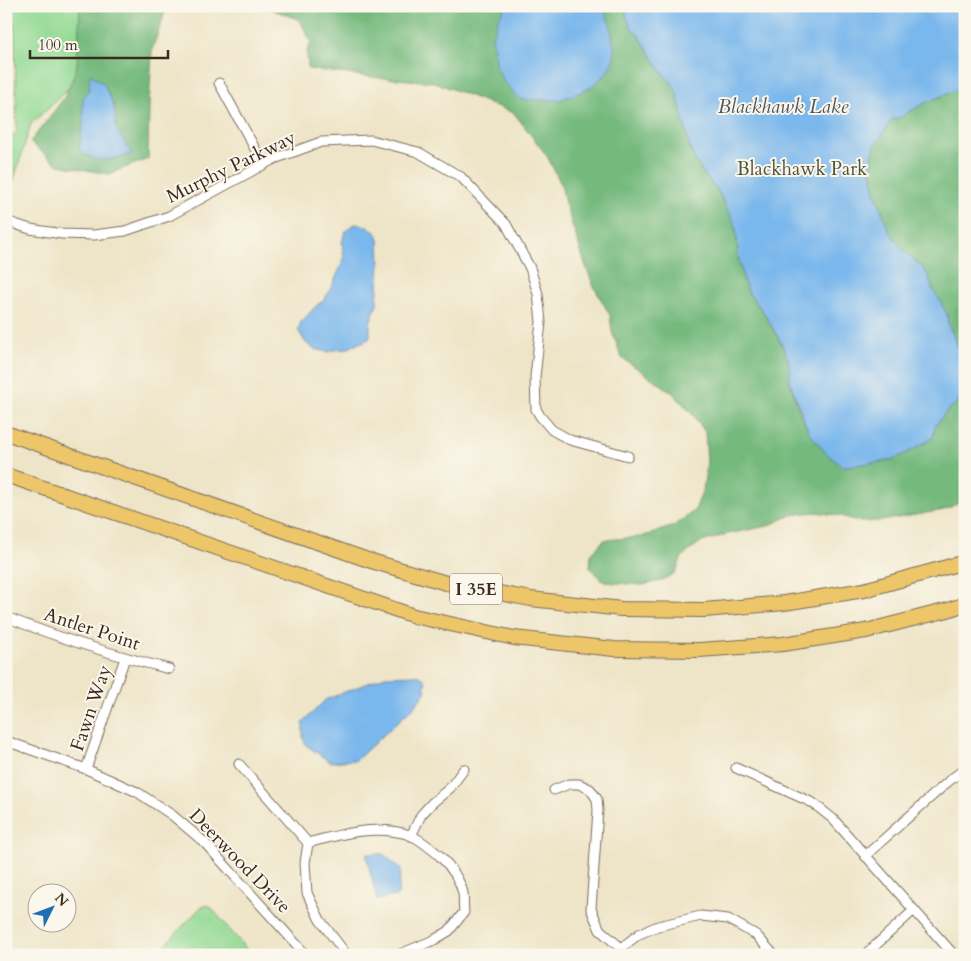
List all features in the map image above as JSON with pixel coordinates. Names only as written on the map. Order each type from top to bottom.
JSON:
[{"type":"highway","name":"I 35E","points":[[6,432],[368,560],[446,583],[531,599],[622,609],[704,610],[784,603],[864,590],[965,562]]},
{"type":"highway","name":"I 35E","points":[[6,475],[414,616],[514,638],[614,649],[699,650],[773,645],[866,631],[965,604]]},
{"type":"street","points":[[219,83],[264,165]]},
{"type":"street","name":"Murphy Parkway","points":[[6,220],[30,229],[62,234],[94,235],[125,231],[169,216],[274,159],[321,142],[371,140],[418,152],[461,178],[506,224],[530,268],[538,294],[541,322],[535,377],[536,409],[540,416],[552,430],[570,440],[628,456]]},
{"type":"street","name":"Antler Point","points":[[6,617],[33,628],[125,658],[169,669]]},
{"type":"street","name":"Fawn Way","points":[[86,770],[125,658]]},
{"type":"street","name":"Deerwood Drive","points":[[6,742],[86,770],[137,792],[172,815],[204,842],[306,955]]},
{"type":"street","points":[[239,764],[308,843],[305,863],[307,894],[320,920],[346,955]]},
{"type":"street","points":[[736,768],[813,803],[832,819],[954,955]]},
{"type":"street","points":[[411,836],[421,815],[450,788],[464,769]]},
{"type":"street","points":[[865,856],[950,780],[965,769]]},
{"type":"street","points":[[554,790],[568,784],[579,784],[590,789],[597,799],[598,810],[591,909],[600,930],[618,951],[639,934],[658,926],[701,916],[728,919],[756,935],[774,955]]},
{"type":"street","points":[[308,843],[336,835],[363,831],[388,831],[411,836],[434,850],[451,868],[462,892],[464,912],[449,931],[434,940],[398,955]]},
{"type":"street","points":[[866,955],[914,910]]},
{"type":"green space","points":[[14,6],[143,6],[105,54],[31,124],[6,205],[6,142],[17,131]]},
{"type":"green space","points":[[80,6],[167,6],[152,50],[148,159],[109,174],[58,165],[30,142],[65,96],[72,80],[77,65]]},
{"type":"green space","points":[[263,6],[627,6],[626,15],[632,29],[638,34],[677,93],[690,148],[695,160],[718,191],[733,220],[744,282],[750,295],[764,313],[784,348],[788,359],[789,379],[806,427],[816,441],[846,466],[888,461],[934,430],[934,426],[945,413],[959,401],[962,365],[959,349],[948,323],[947,315],[932,288],[928,275],[921,266],[903,251],[889,231],[875,192],[871,171],[875,145],[893,119],[965,86],[965,500],[944,510],[881,521],[861,522],[841,516],[816,512],[791,515],[768,526],[728,534],[699,543],[682,557],[675,573],[661,581],[642,585],[604,582],[590,567],[591,554],[604,540],[641,537],[674,526],[695,510],[703,490],[707,461],[705,432],[694,416],[672,392],[622,358],[612,332],[610,315],[594,287],[565,203],[561,184],[547,156],[514,113],[434,82],[308,69],[307,52],[311,42],[300,20]]},
{"type":"green space","points":[[209,905],[247,950],[242,955],[170,955],[163,947],[201,907]]},
{"type":"water","points":[[506,6],[600,6],[610,24],[614,48],[614,58],[607,73],[590,88],[559,100],[522,100],[515,95],[502,79],[497,68],[492,37]]},
{"type":"water","name":"Blackhawk Lake","points":[[627,6],[955,6],[965,21],[965,86],[893,119],[875,145],[871,171],[875,192],[889,231],[903,250],[928,275],[932,288],[947,315],[948,323],[959,349],[962,365],[959,401],[945,413],[935,426],[932,438],[928,441],[888,461],[842,466],[827,454],[809,433],[789,379],[788,359],[784,348],[764,313],[750,295],[744,282],[733,220],[718,191],[695,160],[690,148],[677,93],[638,34],[632,29],[626,15]]},
{"type":"water","points":[[90,74],[104,84],[114,106],[117,129],[132,153],[126,156],[104,160],[96,159],[90,157],[79,148],[83,125],[83,98],[89,90]]},
{"type":"water","points":[[352,225],[367,226],[373,230],[379,239],[380,264],[377,304],[370,323],[369,339],[346,349],[328,352],[314,349],[305,342],[298,330],[301,322],[324,300],[329,292],[344,258],[342,243],[345,232]]},
{"type":"water","points":[[416,675],[423,678],[426,682],[424,694],[414,707],[356,760],[330,762],[306,745],[303,738],[303,722],[325,700],[385,676]]},
{"type":"water","points":[[366,854],[383,854],[401,869],[398,895],[377,900]]},
{"type":"park label","name":"Blackhawk Park","points":[[802,169]]}]
